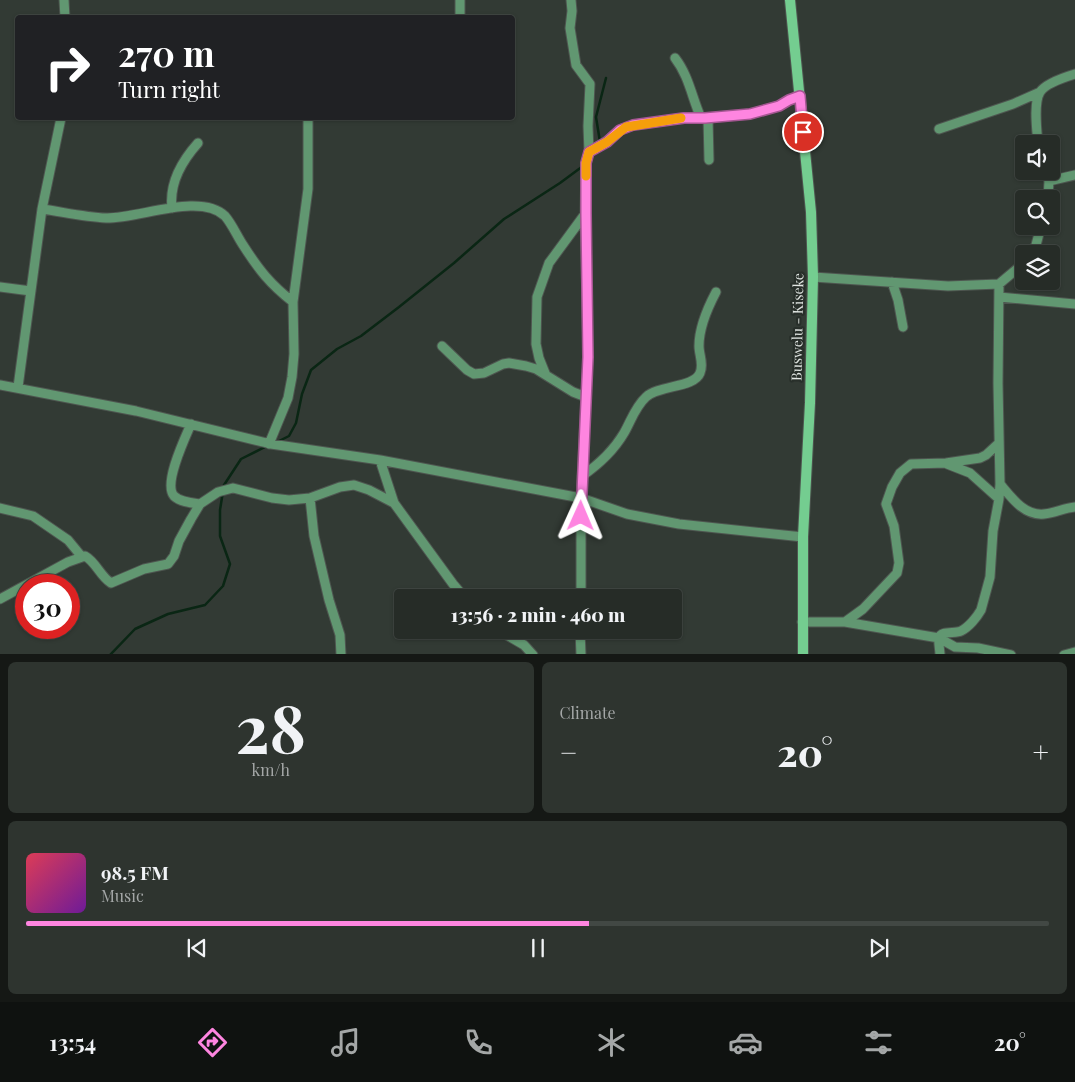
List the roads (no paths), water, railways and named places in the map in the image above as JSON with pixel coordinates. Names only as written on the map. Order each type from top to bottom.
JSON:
[{"type":"main road","name":"Buswelu - Kiseke","points":[[790,0],[811,212],[813,277],[810,403],[803,537],[802,654]]},
{"type":"street","points":[[64,0],[65,15]]},
{"type":"street","points":[[460,0],[460,15]]},
{"type":"street","points":[[571,0],[570,28],[575,58],[579,70],[590,84],[589,152],[586,163],[588,357],[581,498],[580,589]]},
{"type":"street","points":[[675,58],[686,74],[695,105],[704,118],[709,160]]},
{"type":"street","points":[[939,129],[1013,104],[1075,74]]},
{"type":"street","points":[[1038,135],[1037,100],[1040,92]]},
{"type":"street","points":[[589,152],[607,142],[626,127],[684,118],[750,114],[779,106],[800,96]]},
{"type":"street","points":[[18,387],[42,209],[61,120]]},
{"type":"street","points":[[266,443],[288,398],[292,378],[294,354],[293,302],[306,207],[308,120]]},
{"type":"street","points":[[172,208],[173,186],[179,170],[185,157],[198,143]]},
{"type":"street","points":[[1048,190],[1049,181],[1075,175]]},
{"type":"street","points":[[42,209],[106,218],[130,216],[172,208],[201,206],[213,209],[225,217],[261,272],[272,285],[293,302]]},
{"type":"street","points":[[545,373],[536,344],[537,297],[549,263],[586,214]]},
{"type":"street","points":[[813,277],[948,286],[999,284],[1015,271]]},
{"type":"street","points":[[892,282],[898,300],[903,327]]},
{"type":"street","points":[[940,654],[939,638],[944,633],[961,631],[979,615],[990,577],[1000,484],[999,284]]},
{"type":"street","points":[[0,287],[31,291]]},
{"type":"street","points":[[582,476],[594,468],[620,440],[636,409],[646,397],[658,390],[690,382],[698,376],[701,367],[699,346],[702,326],[709,305],[716,292]]},
{"type":"street","points":[[999,298],[1075,304]]},
{"type":"street","points":[[442,346],[467,370],[474,374],[484,373],[496,366],[509,363],[536,368],[567,388],[586,397]]},
{"type":"street","points":[[0,385],[88,401],[266,443],[380,460],[581,498],[627,514],[679,524],[803,537]]},
{"type":"street","points":[[191,424],[174,467],[170,488],[174,496],[184,501],[200,504]]},
{"type":"street","points":[[845,622],[863,609],[897,573],[899,563],[894,526],[886,504],[892,487],[900,473],[912,464],[946,464],[980,458],[999,443]]},
{"type":"street","points":[[380,460],[394,503],[458,589]]},
{"type":"street","points":[[946,464],[970,473],[999,499]]},
{"type":"street","points":[[1000,484],[1020,506],[1033,512],[1043,514],[1075,507]]},
{"type":"street","points":[[0,508],[33,516],[68,540],[82,556],[89,558],[100,574],[111,583],[144,569],[166,565],[174,556],[179,541],[200,504],[218,492],[233,488],[280,500],[310,498],[340,487],[354,485],[369,490],[394,503]]},
{"type":"street","points":[[310,498],[314,536],[329,600],[340,635],[341,654]]},
{"type":"street","points":[[0,599],[82,556]]},
{"type":"street","points":[[802,622],[845,622],[939,638],[955,647],[978,648],[1011,654]]},
{"type":"street","points":[[514,639],[524,645],[532,654]]},
{"type":"street","points":[[580,639],[580,654]]},
{"type":"street","points":[[1064,654],[1075,652]]},
{"type":"waterway","points":[[600,142],[596,117],[606,78]]},
{"type":"waterway","points":[[277,442],[289,436],[296,423],[302,394],[311,370],[337,349],[361,336],[399,307],[454,263],[504,219],[583,166]]},
{"type":"waterway","points":[[111,654],[135,629],[168,614],[205,605],[223,586],[230,564],[220,536],[220,510],[224,485],[241,459],[267,446]]}]
